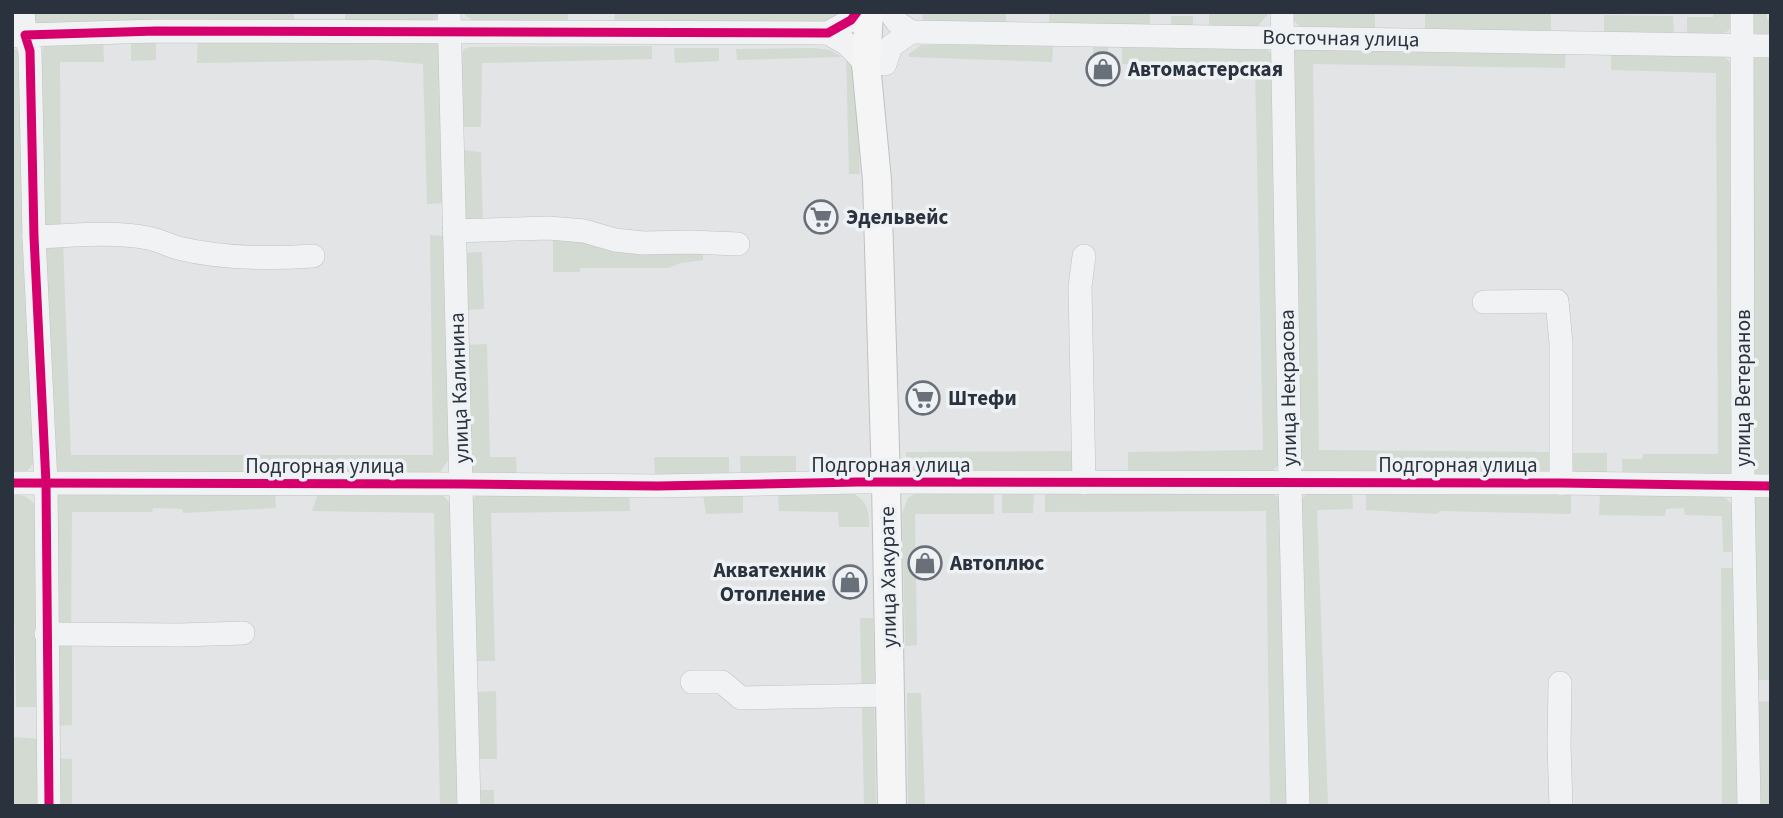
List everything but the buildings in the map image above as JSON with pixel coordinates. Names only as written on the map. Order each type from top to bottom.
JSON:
[{"type":"main road","name":"улица Хакурате","points":[[869,12],[876,64],[892,806]]},
{"type":"main road","name":"улица Хакурате","points":[[876,64],[889,12]]},
{"type":"street","points":[[828,33],[851,20],[857,12]]},
{"type":"street","points":[[49,806],[46,483],[34,237],[30,51],[20,28],[156,31],[449,22],[828,33],[876,64],[891,46],[911,32],[889,12]]},
{"type":"street","name":"улица Некрасова","points":[[1282,12],[1298,806]]},
{"type":"street","name":"улица Ветеранов","points":[[1742,12],[1743,486],[1749,806]]},
{"type":"street","name":"улица Калинина","points":[[449,22],[469,806]]},
{"type":"street","name":"Восточная улица","points":[[911,32],[1771,46]]},
{"type":"street","points":[[454,231],[549,229],[584,232],[615,240],[643,243],[738,244]]},
{"type":"street","points":[[34,237],[106,235],[148,238],[178,248],[217,255],[274,259],[313,256]]},
{"type":"street","points":[[1084,256],[1080,287],[1084,483]]},
{"type":"street","points":[[1484,302],[1557,301],[1561,343],[1560,483]]},
{"type":"street","name":"Подгорная улица","points":[[12,483],[658,486],[886,482],[1560,483],[1771,486]]},
{"type":"street","points":[[46,634],[243,633]]},
{"type":"street","points":[[692,682],[722,682],[741,698],[890,695]]},
{"type":"street","points":[[1560,683],[1561,806]]},
{"type":"shaded area","points":[[29,12],[294,12],[294,25],[32,27]]},
{"type":"shaded area","points":[[345,12],[440,12],[434,21],[345,24]]},
{"type":"shaded area","points":[[463,12],[568,12],[568,23],[479,24]]},
{"type":"shaded area","points":[[615,12],[841,12],[823,24],[614,24]]},
{"type":"shaded area","points":[[922,12],[1006,14],[1006,25],[923,26]]},
{"type":"shaded area","points":[[1049,12],[1150,12],[1150,27],[1049,27]]},
{"type":"shaded area","points":[[1270,12],[1257,27],[1209,29],[1209,14]]},
{"type":"shaded area","points":[[1292,12],[1375,12],[1375,29],[1303,28],[1295,22]]},
{"type":"shaded area","points":[[1425,12],[1551,12],[1551,32],[1425,30]]},
{"type":"shaded area","points":[[1713,12],[1733,12],[1729,30],[1715,35],[1687,35],[1687,17],[1713,17]]},
{"type":"shaded area","points":[[1748,12],[1767,12],[1767,19],[1771,19],[1771,38],[1758,36],[1749,29]]},
{"type":"shaded area","points":[[1604,15],[1673,16],[1674,34],[1604,33]]},
{"type":"shaded area","points":[[1171,16],[1193,16],[1193,28],[1171,28]]},
{"type":"shaded area","points":[[103,37],[104,62],[60,62],[61,231],[44,231],[38,59],[44,47],[50,43]]},
{"type":"shaded area","points":[[198,37],[437,41],[445,53],[446,203],[427,204],[423,64],[376,60],[197,63]]},
{"type":"shaded area","points":[[131,38],[156,39],[156,60],[131,61]]},
{"type":"shaded area","points":[[921,45],[1053,45],[1052,62],[909,57],[909,54]]},
{"type":"shaded area","points":[[652,46],[652,59],[482,63],[481,127],[463,127],[461,55],[464,49]]},
{"type":"shaded area","points":[[1093,46],[1108,46],[1108,63],[1093,63]]},
{"type":"shaded area","points":[[1122,46],[1265,47],[1273,56],[1279,465],[1271,472],[1128,475],[1128,452],[1263,450],[1255,65],[1122,64]]},
{"type":"shaded area","points":[[12,48],[21,52],[35,462],[24,474],[12,479]]},
{"type":"shaded area","points":[[674,48],[719,48],[719,61],[675,63]]},
{"type":"shaded area","points":[[736,49],[830,50],[842,57],[737,60]]},
{"type":"shaded area","points":[[1297,49],[1566,52],[1565,68],[1313,64],[1319,450],[1556,452],[1556,479],[1309,477],[1302,471],[1297,462],[1290,55]]},
{"type":"shaded area","points":[[846,52],[855,68],[860,174],[849,174]]},
{"type":"shaded area","points":[[1611,53],[1722,55],[1732,67],[1733,470],[1727,476],[1622,473],[1622,459],[1642,459],[1643,454],[1718,454],[1716,73],[1611,70]]},
{"type":"shaded area","points":[[1760,55],[1771,55],[1771,478],[1754,474],[1752,62]]},
{"type":"shaded area","points":[[461,150],[481,152],[483,225],[462,225]]},
{"type":"shaded area","points":[[430,235],[443,236],[448,242],[452,455],[440,472],[432,477],[53,472],[44,245],[63,240],[71,455],[433,455]]},
{"type":"shaded area","points":[[553,236],[703,252],[703,260],[668,268],[580,268],[580,272],[553,272]]},
{"type":"shaded area","points":[[482,252],[484,309],[466,310],[463,253]]},
{"type":"shaded area","points":[[487,344],[490,457],[516,457],[517,479],[475,474],[469,468],[464,345]]},
{"type":"shaded area","points":[[1079,451],[1079,471],[919,473],[906,464],[906,452]]},
{"type":"shaded area","points":[[1566,453],[1607,453],[1607,479],[1567,479]]},
{"type":"shaded area","points":[[740,456],[796,456],[796,476],[741,478]]},
{"type":"shaded area","points":[[654,457],[729,457],[729,478],[655,480]]},
{"type":"shaded area","points":[[275,491],[276,508],[183,513],[182,509],[153,508],[152,512],[72,512],[71,631],[53,631],[55,493]]},
{"type":"shaded area","points":[[319,491],[440,494],[449,504],[452,512],[462,806],[440,806],[434,513],[312,511]]},
{"type":"shaded area","points":[[1045,491],[1264,491],[1277,496],[1282,502],[1292,806],[1270,806],[1266,511],[1045,512]]},
{"type":"shaded area","points":[[1352,491],[1353,509],[1317,510],[1328,806],[1306,806],[1299,501],[1308,493]]},
{"type":"shaded area","points":[[1366,491],[1571,491],[1571,514],[1440,511],[1437,514],[1366,510]]},
{"type":"shaded area","points":[[917,492],[994,492],[994,514],[915,514],[917,645],[905,646],[902,514],[908,498]]},
{"type":"shaded area","points":[[1002,492],[1034,492],[1033,513],[1002,513]]},
{"type":"shaded area","points":[[1600,492],[1718,495],[1726,499],[1735,511],[1737,552],[1723,552],[1722,516],[1685,515],[1684,508],[1666,509],[1665,516],[1599,515]]},
{"type":"shaded area","points":[[480,493],[629,493],[630,511],[491,513],[495,661],[475,661],[470,504]]},
{"type":"shaded area","points":[[853,493],[867,507],[869,527],[839,527],[838,512],[779,511],[778,495]]},
{"type":"shaded area","points":[[743,494],[743,513],[706,514],[703,495]]},
{"type":"shaded area","points":[[12,495],[26,497],[37,508],[37,707],[16,707]]},
{"type":"shaded area","points":[[1758,496],[1771,496],[1771,680],[1756,680],[1754,499]]},
{"type":"shaded area","points":[[1721,568],[1737,568],[1740,806],[1722,806]]},
{"type":"shaded area","points":[[860,618],[873,618],[876,806],[864,806]]},
{"type":"shaded area","points":[[56,640],[72,640],[72,725],[54,726]]},
{"type":"shaded area","points":[[496,691],[497,759],[478,759],[475,692]]},
{"type":"shaded area","points":[[907,693],[921,693],[925,806],[908,806]]},
{"type":"shaded area","points":[[1771,701],[1771,806],[1758,806],[1755,702]]},
{"type":"shaded area","points":[[14,737],[39,739],[39,806],[14,806]]},
{"type":"shaded area","points":[[55,758],[72,759],[72,806],[56,806]]},
{"type":"shaded area","points":[[479,790],[494,790],[494,806],[480,806]]},
{"type":"cycle path","points":[[49,806],[46,483],[34,237],[30,51],[25,35],[156,31],[828,33],[851,20],[857,12]]},
{"type":"cycle path","points":[[12,483],[658,486],[858,482],[1561,483],[1771,486]]},
{"type":"place","name":"Автомастерская","points":[[1103,69]]},
{"type":"place","name":"Эдельвейс","points":[[821,217]]},
{"type":"place","name":"Штефи","points":[[923,398]]},
{"type":"place","name":"Автоплюс","points":[[925,563]]},
{"type":"place","name":"Акватехник Отопление","points":[[850,582]]}]
